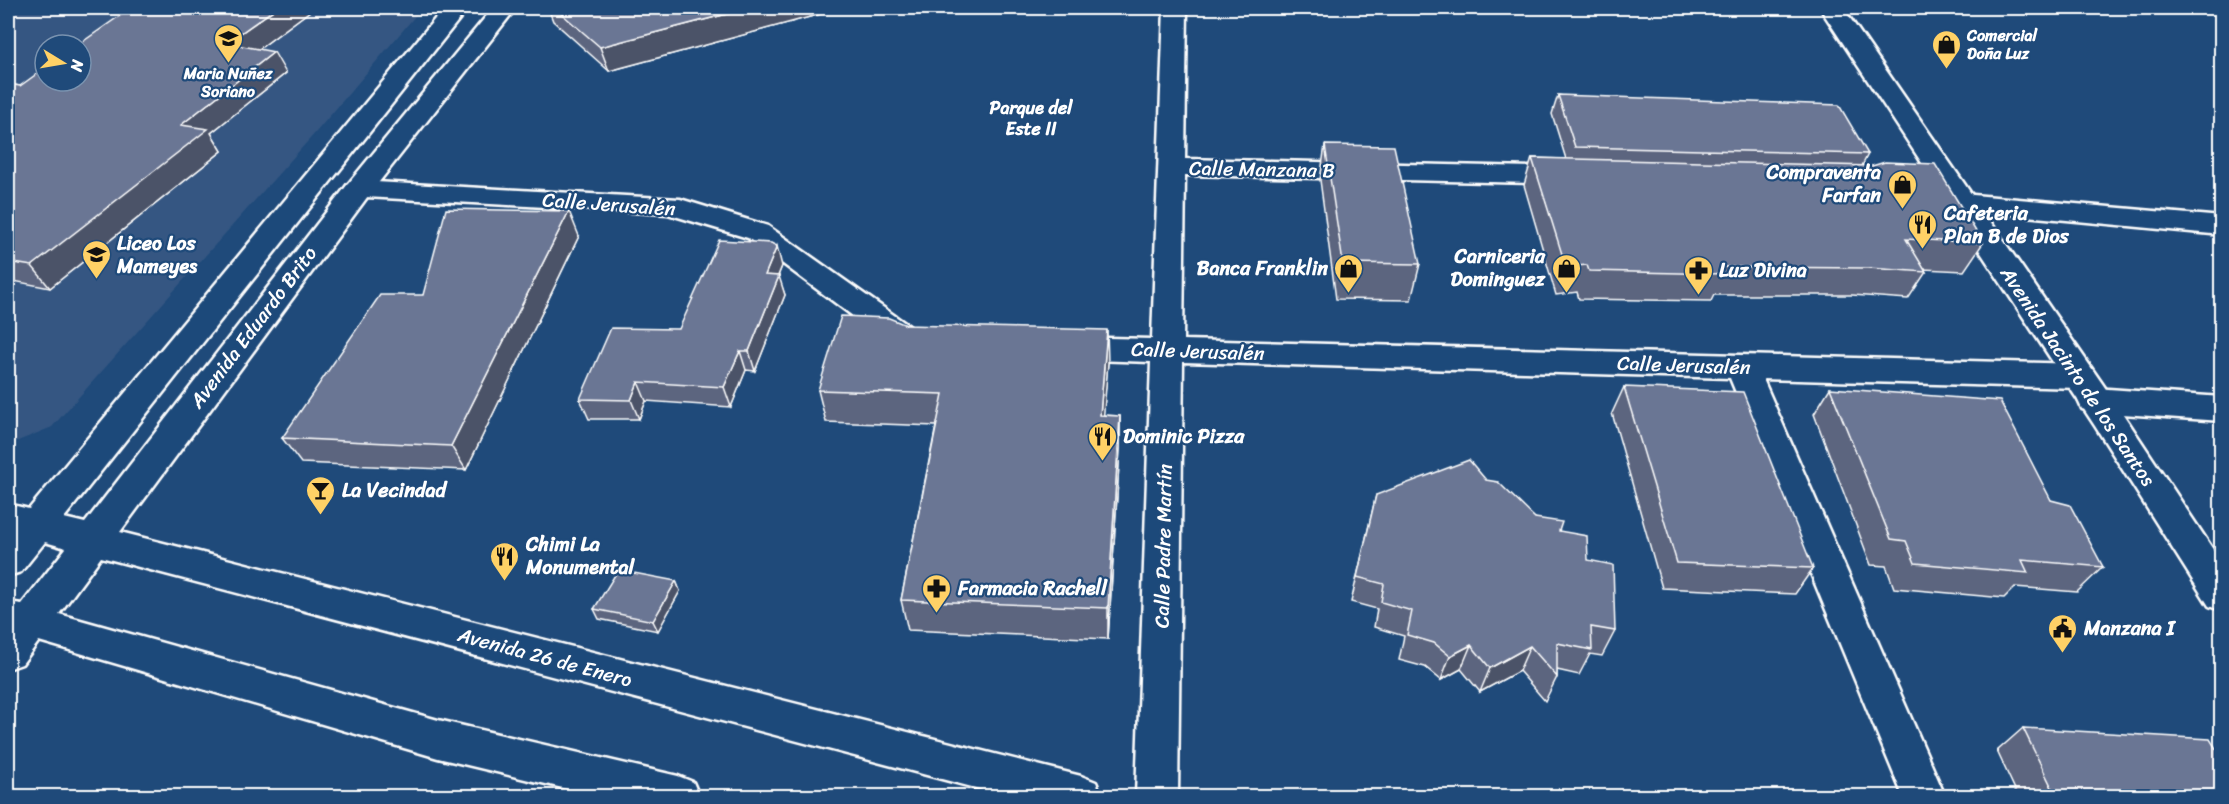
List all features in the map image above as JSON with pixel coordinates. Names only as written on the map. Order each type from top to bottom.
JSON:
[{"type":"street","name":"Avenida Eduardo Brito","points":[[8,561],[22,522],[456,8]]},
{"type":"street","name":"Avenida Eduardo Brito","points":[[15,630],[93,539],[358,190],[505,8]]},
{"type":"street","name":"Calle Padre Martín","points":[[1157,796],[1175,8]]},
{"type":"street","name":"Avenida Jacinto de los Santos","points":[[1832,8],[2087,388],[2222,595]]},
{"type":"street","name":"Calle Manzana B","points":[[1172,167],[1597,177]]},
{"type":"street","name":"Calle Jerusalén","points":[[358,190],[670,205],[758,232],[912,344],[936,345]]},
{"type":"street","points":[[1962,203],[2222,226]]},
{"type":"street","name":"Calle Jerusalén","points":[[1040,347],[1742,367],[2087,388],[2222,409]]},
{"type":"street","points":[[1742,367],[1924,796]]},
{"type":"street","name":"Avenida 26 de Enero","points":[[22,522],[1081,796]]},
{"type":"street","points":[[15,630],[438,739],[678,796]]},
{"type":"shaded area","name":"Liceo Los Mameyes","points":[[8,8],[422,8],[316,132],[52,427],[8,445]]},
{"type":"building","points":[[131,8],[276,8],[227,43],[274,52],[181,125],[208,129],[32,266],[8,262],[8,84],[20,86],[33,77],[33,93],[93,93],[93,35]]},
{"type":"building","points":[[555,8],[750,8],[600,47]]},
{"type":"building","points":[[1558,95],[1839,105],[1868,154],[1575,147]]},
{"type":"building","points":[[1325,145],[1394,146],[1420,264],[1343,263]]},
{"type":"building","points":[[1532,158],[1872,166],[1885,162],[1935,164],[1983,243],[1906,239],[1926,272],[1868,268],[1721,267],[1724,274],[1589,271],[1587,265],[1566,267]]},
{"type":"building","points":[[446,209],[569,211],[451,446],[282,438],[380,295],[423,295]]},
{"type":"building","points":[[719,240],[771,243],[777,246],[765,275],[779,276],[749,351],[740,351],[724,387],[638,382],[631,400],[580,399],[611,328],[679,329]]},
{"type":"building","points":[[841,316],[889,318],[906,325],[1107,330],[1100,415],[1120,416],[1108,608],[901,600],[943,394],[818,390]]},
{"type":"building","points":[[1624,387],[1743,392],[1813,568],[1677,563]]},
{"type":"building","points":[[1830,388],[2000,401],[2051,500],[2070,505],[2103,567],[2022,560],[2028,573],[1915,563],[1906,541],[1891,539]]},
{"type":"building","points":[[1469,460],[1486,480],[1498,482],[1535,518],[1562,522],[1559,531],[1587,536],[1588,560],[1613,565],[1615,631],[1591,627],[1592,650],[1557,643],[1557,677],[1530,646],[1490,668],[1471,645],[1450,656],[1434,643],[1407,635],[1412,611],[1381,602],[1384,584],[1357,577],[1376,495]]},
{"type":"building","points":[[618,570],[676,581],[653,621],[594,609]]},
{"type":"building","points":[[2023,728],[2210,739],[2222,758],[2222,796],[2056,796]]},
{"type":"place","name":"Maria Nuñez Soriano","points":[[228,64]]},
{"type":"place","name":"Comercial Doña Luz","points":[[1946,70]]},
{"type":"place","name":"Compraventa Farfan","points":[[1902,210]]},
{"type":"place","name":"Cafeteria Plan B de Dios","points":[[1923,250]]},
{"type":"place","name":"Liceo Los Mameyes","points":[[96,280]]},
{"type":"place","name":"Banca Franklin","points":[[1349,294]]},
{"type":"place","name":"Carniceria Dominguez","points":[[1566,294]]},
{"type":"place","name":"Luz Divina","points":[[1698,296]]},
{"type":"place","name":"Dominic Pizza","points":[[1102,462]]},
{"type":"place","name":"La Vecindad","points":[[321,516]]},
{"type":"place","name":"Chimi La Monumental","points":[[505,582]]},
{"type":"place","name":"Farmacia Rachell","points":[[937,614]]},
{"type":"place","name":"Manzana I","points":[[2063,654]]},
{"type":"district","name":"Parque del Este II","points":[[1031,118]]}]
